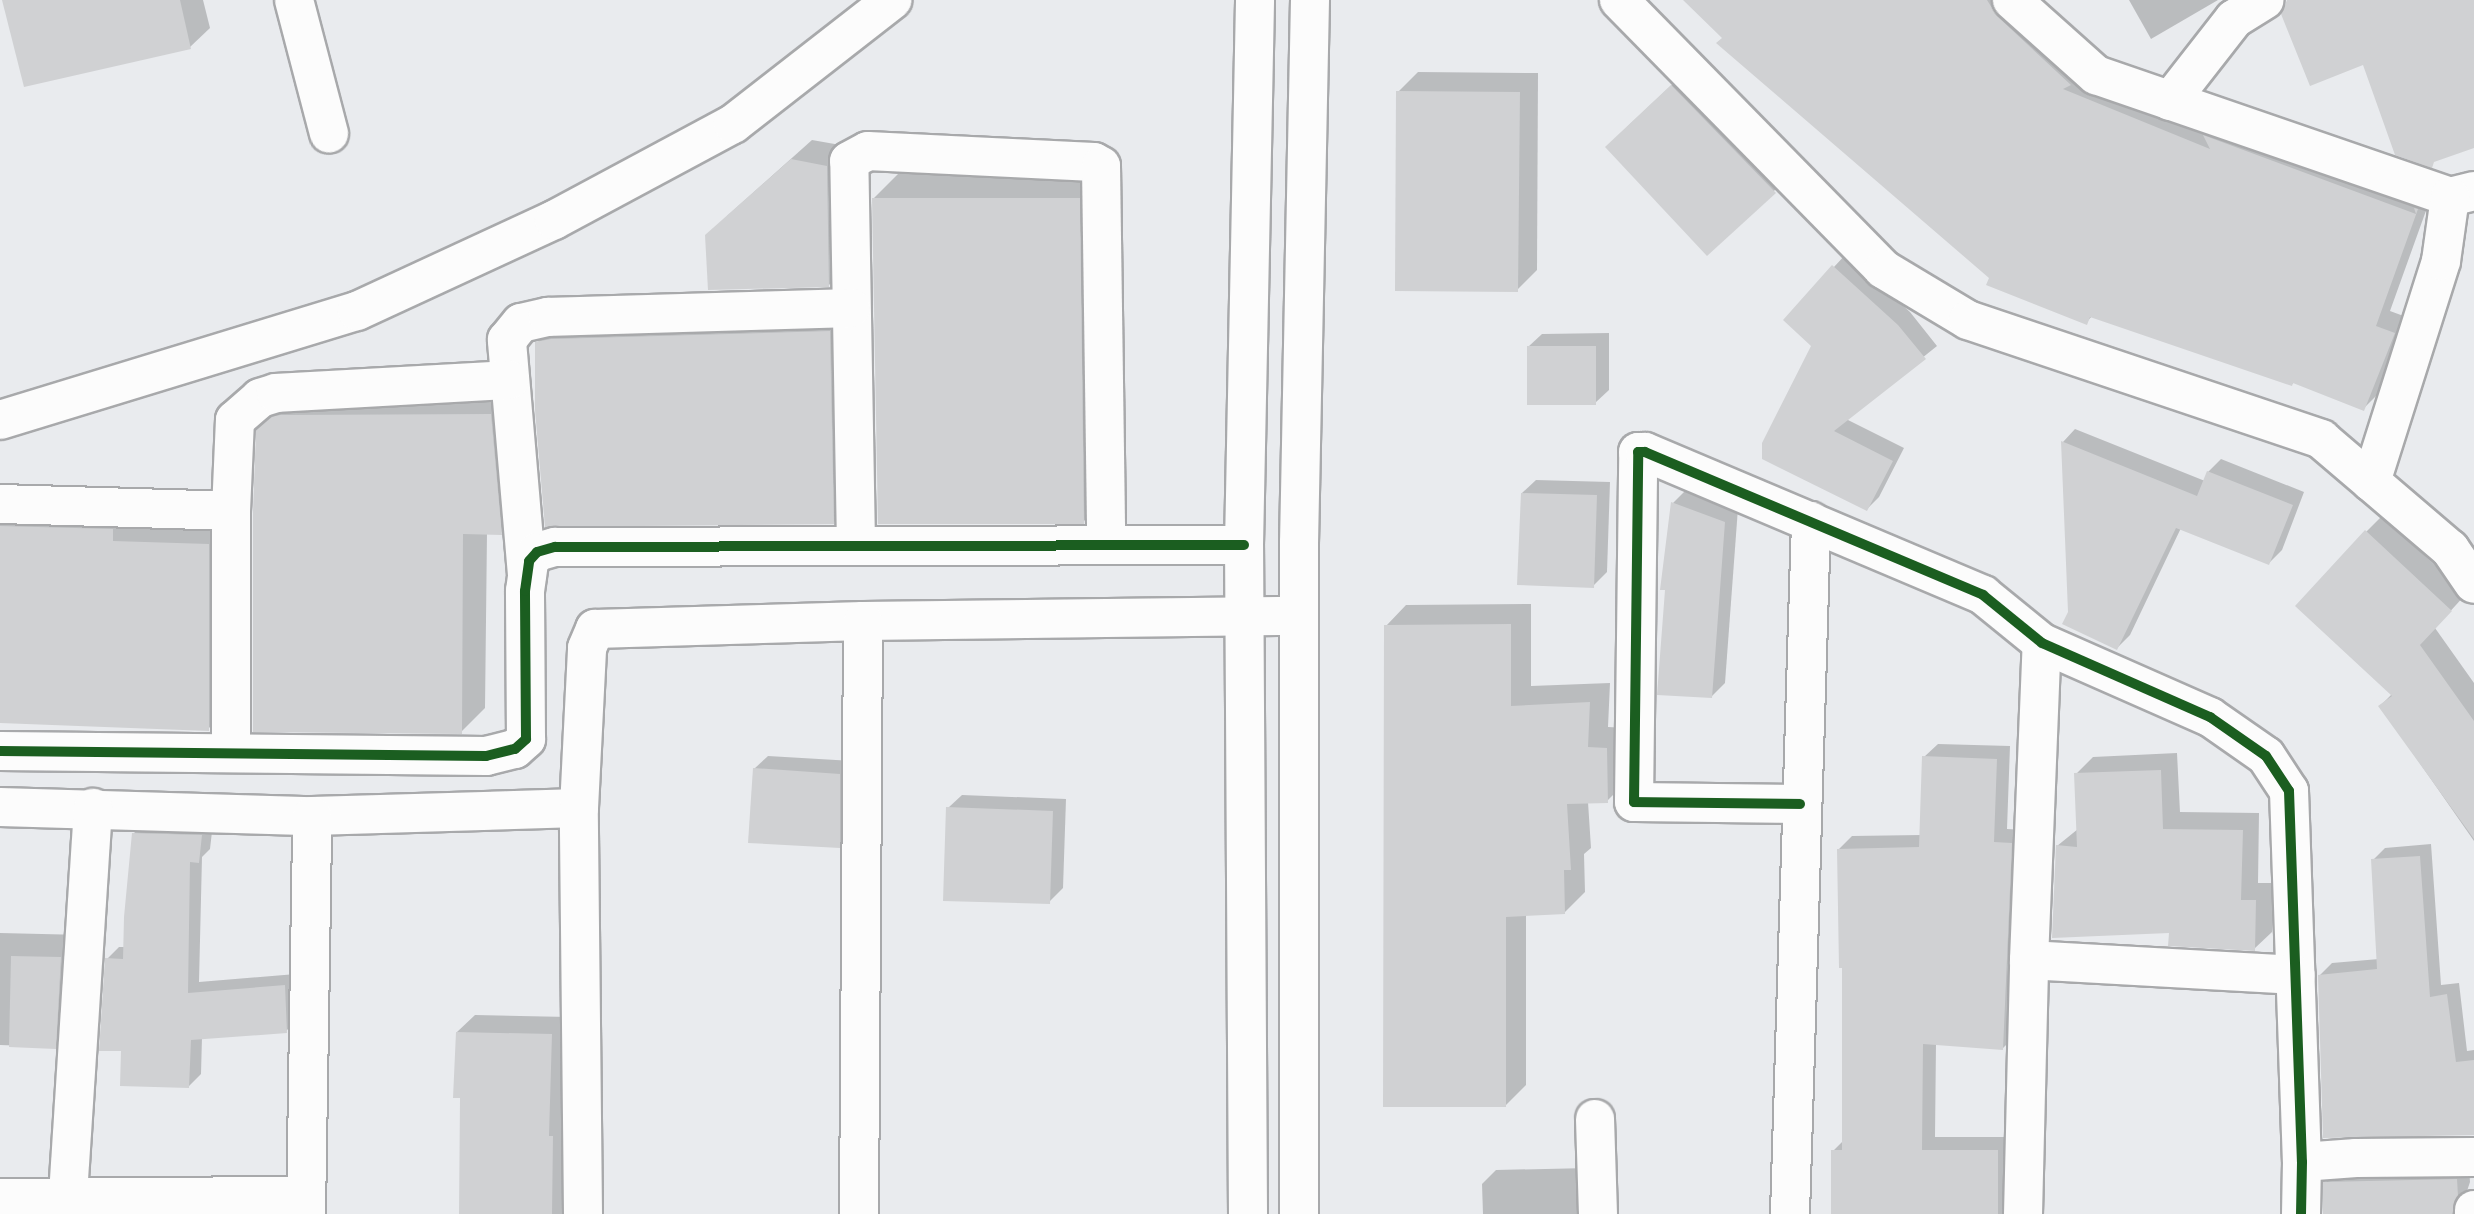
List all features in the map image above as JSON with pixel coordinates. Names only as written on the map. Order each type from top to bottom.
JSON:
[{"type":"street","points":[[294,0],[329,133]]},
{"type":"street","points":[[0,420],[357,311],[554,220],[733,124],[892,0]]},
{"type":"street","points":[[1248,1214],[1244,545],[1255,0]]},
{"type":"street","points":[[1299,1214],[1299,616],[1310,0]]},
{"type":"street","points":[[1619,0],[1884,269],[1968,320],[2321,439],[2450,549],[2474,583]]},
{"type":"street","points":[[2012,0],[2096,75],[2462,194],[2371,482]]},
{"type":"street","points":[[2170,101],[2234,19],[2265,0]]},
{"type":"street","points":[[856,545],[849,161],[857,154],[868,151],[1081,161],[1094,162],[1101,166],[1106,544]]},
{"type":"street","points":[[0,751],[486,756],[515,749],[526,739],[527,575],[507,340],[521,323],[548,317],[851,307]]},
{"type":"street","points":[[231,753],[231,511],[235,420],[260,398],[276,393],[510,380]]},
{"type":"street","points":[[1800,804],[1634,802],[1638,452],[1645,452],[1983,595],[2042,643],[2210,717],[2266,756],[2288,791],[2302,1162],[2301,1214]]},
{"type":"street","points":[[0,505],[231,511]]},
{"type":"street","points":[[1790,1214],[1800,804],[1811,521]]},
{"type":"street","points":[[527,575],[529,561],[537,552],[555,547],[1244,545]]},
{"type":"street","points":[[583,1214],[579,808],[587,648],[595,629],[863,621],[1299,616]]},
{"type":"street","points":[[859,1214],[863,621]]},
{"type":"street","points":[[2023,1214],[2029,960],[2042,643]]},
{"type":"street","points":[[0,807],[312,816],[579,808]]},
{"type":"street","points":[[68,1195],[93,808]]},
{"type":"street","points":[[0,1198],[68,1195],[306,1205],[312,816]]},
{"type":"street","points":[[2029,960],[2296,975]]},
{"type":"street","points":[[1595,1119],[1598,1214]]},
{"type":"street","points":[[2302,1162],[2356,1158],[2474,1157]]},
{"type":"building","points":[[2,0],[180,0],[191,49],[24,87]]},
{"type":"building","points":[[1683,0],[1987,0],[1997,16],[2071,85],[2063,89],[2210,149],[2203,135],[2416,214],[2414,208],[2418,209],[2376,326],[2395,333],[2364,411],[2293,383],[2292,386],[2090,317],[2087,325],[1986,285],[1989,278],[1716,43],[1722,38]]},
{"type":"building","points":[[2287,0],[2474,0],[2474,148],[2434,162],[2432,168],[2395,155],[2363,65],[2310,86],[2281,14]]},
{"type":"building","points":[[1671,85],[1776,193],[1707,256],[1605,147]]},
{"type":"building","points":[[1396,91],[1520,92],[1518,292],[1395,291]]},
{"type":"building","points":[[791,159],[827,166],[829,287],[708,290],[705,235]]},
{"type":"building","points":[[872,198],[1080,198],[1084,524],[878,524]]},
{"type":"building","points":[[1832,265],[1898,325],[1926,359],[1834,431],[1893,461],[1867,511],[1762,459],[1762,443],[1811,346],[1783,320]]},
{"type":"building","points":[[830,331],[834,524],[545,527],[535,410],[535,342],[551,339]]},
{"type":"building","points":[[1527,346],[1596,346],[1596,405],[1527,405]]},
{"type":"building","points":[[491,414],[502,535],[463,534],[462,734],[253,732],[253,511],[256,430],[271,417],[280,415]]},
{"type":"building","points":[[2061,441],[2197,496],[2207,471],[2293,505],[2269,565],[2176,528],[2117,650],[2062,624],[2068,612]]},
{"type":"building","points":[[1521,493],[1597,495],[1594,588],[1517,585]]},
{"type":"building","points":[[1671,502],[1725,522],[1712,698],[1657,695],[1665,590],[1660,590]]},
{"type":"building","points":[[0,526],[113,529],[113,541],[209,544],[209,731],[0,723]]},
{"type":"building","points":[[2365,530],[2452,611],[2420,645],[2474,721],[2474,839],[2378,706],[2392,696],[2295,606]]},
{"type":"building","points":[[1511,624],[1511,706],[1590,702],[1588,747],[1607,748],[1608,803],[1567,804],[1571,870],[1564,870],[1565,914],[1506,917],[1506,1107],[1383,1107],[1384,625]]},
{"type":"building","points":[[1922,756],[1997,759],[1994,842],[2012,843],[2003,1050],[1923,1044],[1922,1150],[1998,1150],[1998,1214],[1831,1214],[1831,1150],[1842,1150],[1842,968],[1839,968],[1837,849],[1919,847]]},
{"type":"building","points":[[753,768],[840,774],[840,848],[748,843]]},
{"type":"building","points":[[2161,770],[2163,829],[2243,830],[2241,900],[2256,900],[2255,951],[2168,946],[2169,933],[2052,938],[2056,845],[2077,847],[2074,773]]},
{"type":"building","points":[[946,807],[1053,811],[1050,904],[943,901]]},
{"type":"building","points":[[132,833],[202,835],[199,863],[190,862],[188,993],[285,985],[287,1033],[191,1040],[189,1088],[120,1086],[121,1051],[99,1051],[105,958],[123,959]]},
{"type":"building","points":[[2420,856],[2430,997],[2447,994],[2456,1062],[2474,1060],[2474,1135],[2323,1138],[2318,975],[2377,969],[2371,859]]},
{"type":"building","points":[[11,956],[61,957],[56,1049],[9,1047]]},
{"type":"building","points":[[456,1032],[552,1034],[549,1136],[553,1136],[552,1214],[459,1214],[460,1098],[453,1098]]},
{"type":"building","points":[[2457,1179],[2458,1196],[2452,1214],[2323,1214],[2323,1182]]},
{"type":"cycle path","points":[[1800,804],[1634,802],[1638,452],[1645,452],[1983,595],[2042,643],[2210,717],[2266,756],[2289,791],[2302,1162],[2301,1214]]},
{"type":"cycle path","points":[[0,751],[486,756],[515,749],[526,739],[525,591],[529,561],[537,552],[555,547],[1244,545]]}]
